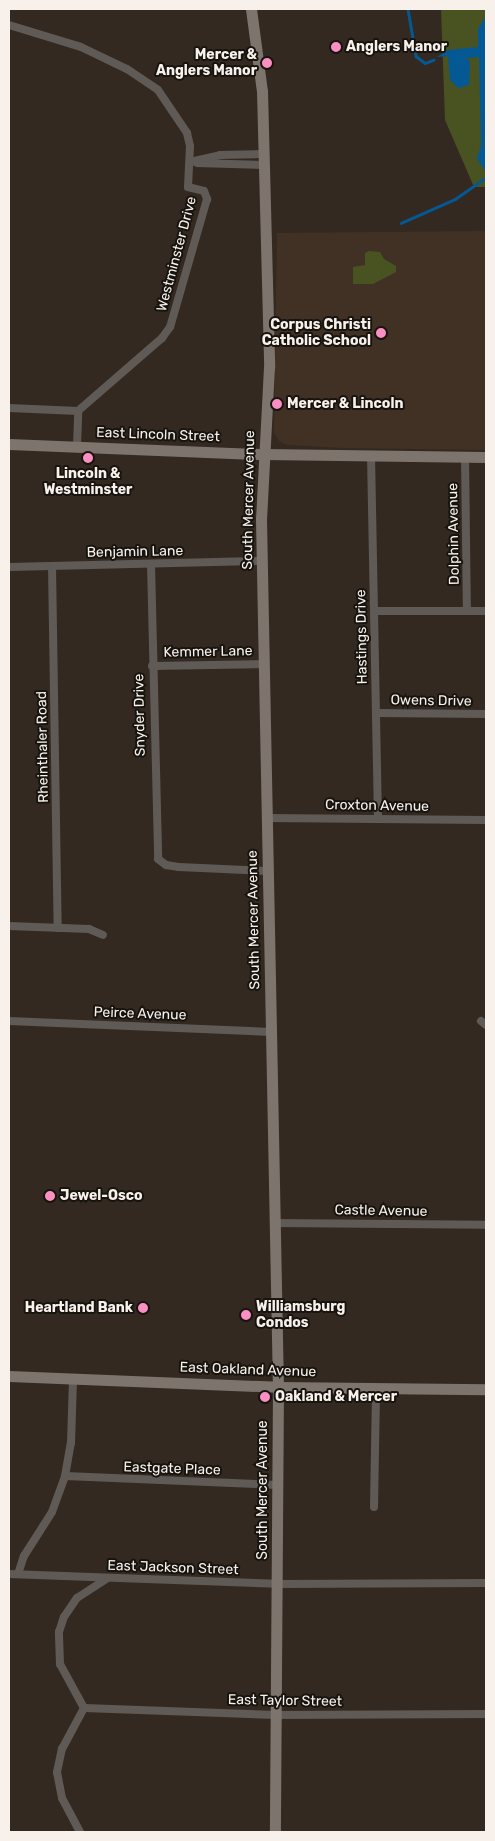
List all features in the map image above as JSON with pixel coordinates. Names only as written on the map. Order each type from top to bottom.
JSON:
[{"type":"main road","name":"South Mercer Avenue","points":[[251,9],[262,91],[269,367],[263,454],[262,561],[278,1387],[275,1832]]},
{"type":"main road","name":"East Lincoln Street","points":[[9,444],[263,454],[486,457]]},
{"type":"main road","name":"East Oakland Avenue","points":[[9,1376],[278,1387],[486,1389]]},
{"type":"street","name":"Westminster Drive","points":[[9,25],[81,46],[147,81],[179,117],[187,133],[190,162],[188,187],[204,191],[207,199],[170,329],[137,363],[78,411]]},
{"type":"street","points":[[190,162],[264,159]]},
{"type":"street","points":[[9,408],[78,411],[77,447]]},
{"type":"street","name":"Hastings Drive","points":[[371,455],[378,818]]},
{"type":"street","name":"Dolphin Avenue","points":[[465,456],[467,611]]},
{"type":"street","name":"Benjamin Lane","points":[[9,567],[262,561]]},
{"type":"street","name":"Snyder Drive","points":[[151,564],[156,850],[161,863],[268,871]]},
{"type":"street","name":"Rheinthaler Road","points":[[52,566],[58,928]]},
{"type":"street","points":[[374,611],[486,611]]},
{"type":"street","name":"Kemmer Lane","points":[[152,666],[264,664]]},
{"type":"street","name":"Owens Drive","points":[[376,713],[486,714]]},
{"type":"street","name":"Croxton Avenue","points":[[267,818],[486,820]]},
{"type":"street","points":[[9,926],[89,929],[103,935]]},
{"type":"street","name":"Peirce Avenue","points":[[9,1021],[271,1032]]},
{"type":"street","name":"Castle Avenue","points":[[275,1223],[486,1226]]},
{"type":"street","points":[[18,1574],[24,1556],[52,1512],[65,1476],[71,1443],[74,1378]]},
{"type":"street","points":[[374,1508],[376,1388]]},
{"type":"street","name":"Eastgate Place","points":[[65,1476],[278,1486]]},
{"type":"street","name":"East Jackson Street","points":[[9,1574],[278,1584],[486,1583]]},
{"type":"street","points":[[80,1832],[62,1798],[57,1772],[62,1749],[84,1708],[60,1664],[59,1632],[68,1610],[77,1598],[108,1578]]},
{"type":"street","name":"East Taylor Street","points":[[84,1708],[276,1715],[486,1714]]},
{"type":"shaded area","name":"Corpus Christi Catholic School","points":[[486,231],[486,450],[343,448],[287,445],[279,441],[274,433],[277,233]]},
{"type":"green space","points":[[441,9],[486,9],[486,187],[474,187],[445,120]]},
{"type":"green space","points":[[369,251],[380,252],[384,259],[396,266],[396,272],[373,284],[353,284],[353,267],[365,265],[365,253]]},
{"type":"water","points":[[486,16],[486,172],[477,159],[481,145],[479,57],[466,58],[470,62],[469,85],[458,88],[450,80],[448,56],[437,57],[448,50],[478,47],[478,29]]},
{"type":"waterway","points":[[408,9],[416,56],[425,63],[433,60]]},
{"type":"waterway","points":[[401,223],[455,199],[486,177]]},
{"type":"place","name":"Anglers Manor","points":[[336,47]]},
{"type":"place","name":"Mercer & Anglers Manor","points":[[267,63]]},
{"type":"place","name":"Corpus Christi Catholic School","points":[[381,333]]},
{"type":"place","name":"Mercer & Lincoln","points":[[277,404]]},
{"type":"place","name":"Lincoln & Westminster","points":[[88,458]]},
{"type":"place","name":"Jewel-Osco","points":[[50,1196]]},
{"type":"place","name":"Heartland Bank","points":[[143,1308]]},
{"type":"place","name":"Williamsburg Condos","points":[[246,1315]]},
{"type":"place","name":"Oakland & Mercer","points":[[265,1397]]}]
